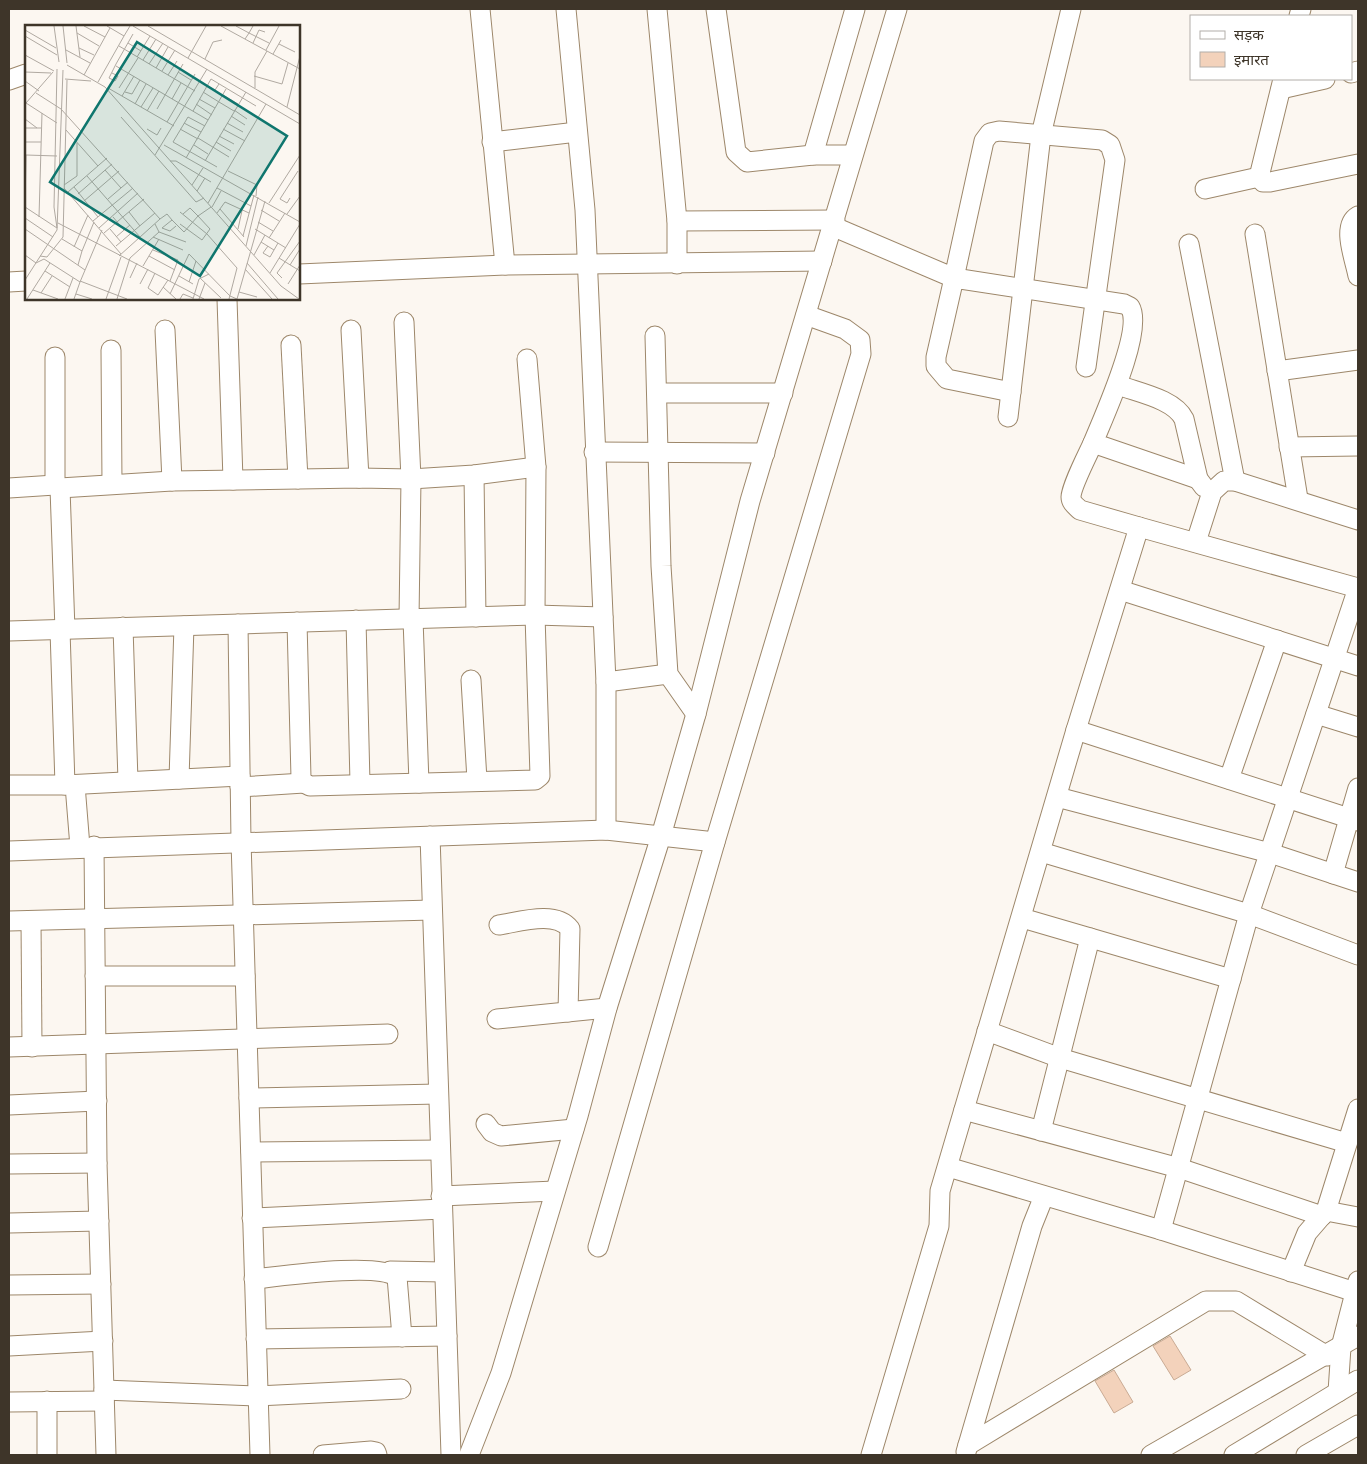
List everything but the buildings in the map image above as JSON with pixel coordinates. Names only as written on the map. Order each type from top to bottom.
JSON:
[{"type":"street","points":[[480,9],[505,266]]},
{"type":"street","points":[[566,9],[585,210],[594,452],[606,682],[606,830]]},
{"type":"street","points":[[657,9],[677,221],[677,264]]},
{"type":"street","points":[[716,9],[736,152],[747,162],[813,155],[853,154]]},
{"type":"street","points":[[813,155],[856,9]]},
{"type":"street","points":[[469,1455],[502,1373],[574,1129],[607,1008],[661,836],[696,714],[731,573],[765,452],[897,9]]},
{"type":"street","points":[[1008,417],[1041,135],[1071,9]]},
{"type":"street","points":[[9,80],[25,74]]},
{"type":"street","points":[[1259,178],[1282,84],[1316,80]]},
{"type":"street","points":[[1011,392],[947,378],[936,366],[936,357],[984,141],[990,133],[999,130],[1102,140],[1110,145],[1114,151],[1115,160],[1086,367]]},
{"type":"street","points":[[492,142],[577,132]]},
{"type":"street","points":[[1259,178],[1263,182],[1270,182],[1358,164]]},
{"type":"street","points":[[1205,189],[1259,178]]},
{"type":"street","points":[[1358,216],[1350,223],[1350,231],[1358,276]]},
{"type":"street","points":[[677,221],[833,223],[954,278],[1124,304],[1132,312],[1134,320],[1118,385],[1073,489],[1071,497],[1073,504],[1080,510],[1358,588],[1249,914],[1161,1230]]},
{"type":"street","points":[[1254,234],[1298,499]]},
{"type":"street","points":[[1189,244],[1235,481]]},
{"type":"street","points":[[300,274],[505,266],[822,261]]},
{"type":"street","points":[[9,282],[25,281]]},
{"type":"street","points":[[227,300],[233,480]]},
{"type":"street","points":[[598,1247],[715,842],[861,354],[860,340],[845,328],[806,315]]},
{"type":"street","points":[[404,322],[411,479],[411,619],[419,783]]},
{"type":"street","points":[[165,330],[172,481]]},
{"type":"street","points":[[351,330],[358,478]]},
{"type":"street","points":[[655,336],[661,566],[668,674],[696,714]]},
{"type":"street","points":[[291,345],[298,480]]},
{"type":"street","points":[[111,350],[112,484]]},
{"type":"street","points":[[55,357],[62,630],[70,785],[87,847],[95,919],[97,1163],[106,1455]]},
{"type":"street","points":[[9,785],[70,785],[179,779],[304,783],[310,786],[360,783],[535,780],[540,776],[535,614],[536,467],[527,359]]},
{"type":"street","points":[[1277,371],[1358,360]]},
{"type":"street","points":[[1118,385],[1172,405],[1180,411],[1184,419],[1198,479],[1203,486],[1212,492]]},
{"type":"street","points":[[656,393],[783,392]]},
{"type":"street","points":[[1092,443],[1198,479]]},
{"type":"street","points":[[1289,447],[1358,446]]},
{"type":"street","points":[[594,452],[765,452]]},
{"type":"street","points":[[9,488],[172,481],[411,479],[474,475],[536,467]]},
{"type":"street","points":[[474,475],[476,617]]},
{"type":"street","points":[[1196,542],[1212,492],[1217,485],[1224,481],[1235,481],[1298,499],[1358,520]]},
{"type":"street","points":[[871,1455],[939,1226],[940,1191],[1042,852],[1076,730],[1139,527]]},
{"type":"street","points":[[1120,590],[1358,666]]},
{"type":"street","points":[[9,631],[535,614],[603,617]]},
{"type":"street","points":[[356,620],[360,783]]},
{"type":"street","points":[[297,622],[301,778],[304,783]]},
{"type":"street","points":[[238,624],[241,841],[260,1455]]},
{"type":"street","points":[[179,779],[184,626]]},
{"type":"street","points":[[123,628],[128,781]]},
{"type":"street","points":[[1229,779],[1277,640]]},
{"type":"street","points":[[606,682],[668,674]]},
{"type":"street","points":[[471,680],[477,780]]},
{"type":"street","points":[[1316,714],[1358,727]]},
{"type":"street","points":[[1076,730],[1354,820]]},
{"type":"street","points":[[1333,874],[1354,820],[1358,788]]},
{"type":"street","points":[[1057,797],[1270,853],[1358,882]]},
{"type":"street","points":[[9,851],[241,841],[606,830],[715,842]]},
{"type":"street","points":[[430,836],[451,1455]]},
{"type":"street","points":[[1042,852],[1249,914],[1358,956]]},
{"type":"street","points":[[9,921],[432,910]]},
{"type":"street","points":[[499,925],[552,918],[564,922],[570,929],[568,1012]]},
{"type":"street","points":[[1022,918],[1231,979]]},
{"type":"street","points":[[30,921],[32,1046]]},
{"type":"street","points":[[1041,1131],[1090,938]]},
{"type":"street","points":[[96,976],[246,976]]},
{"type":"street","points":[[497,1018],[607,1008]]},
{"type":"street","points":[[988,1031],[1060,1058],[1347,1144]]},
{"type":"street","points":[[9,1047],[96,1046],[388,1034]]},
{"type":"street","points":[[249,1098],[438,1094]]},
{"type":"street","points":[[9,1105],[97,1101]]},
{"type":"street","points":[[1291,1272],[1307,1233],[1324,1214],[1358,1109]]},
{"type":"street","points":[[964,1110],[1179,1168],[1324,1214],[1358,1216]]},
{"type":"street","points":[[486,1124],[492,1132],[501,1136],[574,1129]]},
{"type":"street","points":[[251,1152],[440,1150]]},
{"type":"street","points":[[9,1164],[97,1163]]},
{"type":"street","points":[[948,1167],[1161,1230],[1291,1272],[1357,1287],[1334,1351],[1338,1392]]},
{"type":"street","points":[[252,1218],[442,1203],[555,1191]]},
{"type":"street","points":[[967,1450],[1032,1226],[1044,1196]]},
{"type":"street","points":[[9,1223],[99,1221]]},
{"type":"street","points":[[254,1279],[368,1270],[444,1272]]},
{"type":"street","points":[[390,1272],[397,1277],[402,1336]]},
{"type":"street","points":[[9,1285],[101,1284]]},
{"type":"street","points":[[967,1450],[1206,1301],[1236,1301],[1334,1351]]},
{"type":"street","points":[[256,1339],[447,1336]]},
{"type":"street","points":[[1152,1455],[1358,1336]]},
{"type":"street","points":[[9,1346],[102,1342]]},
{"type":"street","points":[[1234,1455],[1358,1380]]},
{"type":"street","points":[[9,1402],[47,1401],[104,1395],[257,1396],[401,1389]]},
{"type":"street","points":[[47,1401],[47,1455]]},
{"type":"street","points":[[1306,1455],[1358,1425]]},
{"type":"street","points":[[323,1455],[376,1452],[377,1455]]}]
